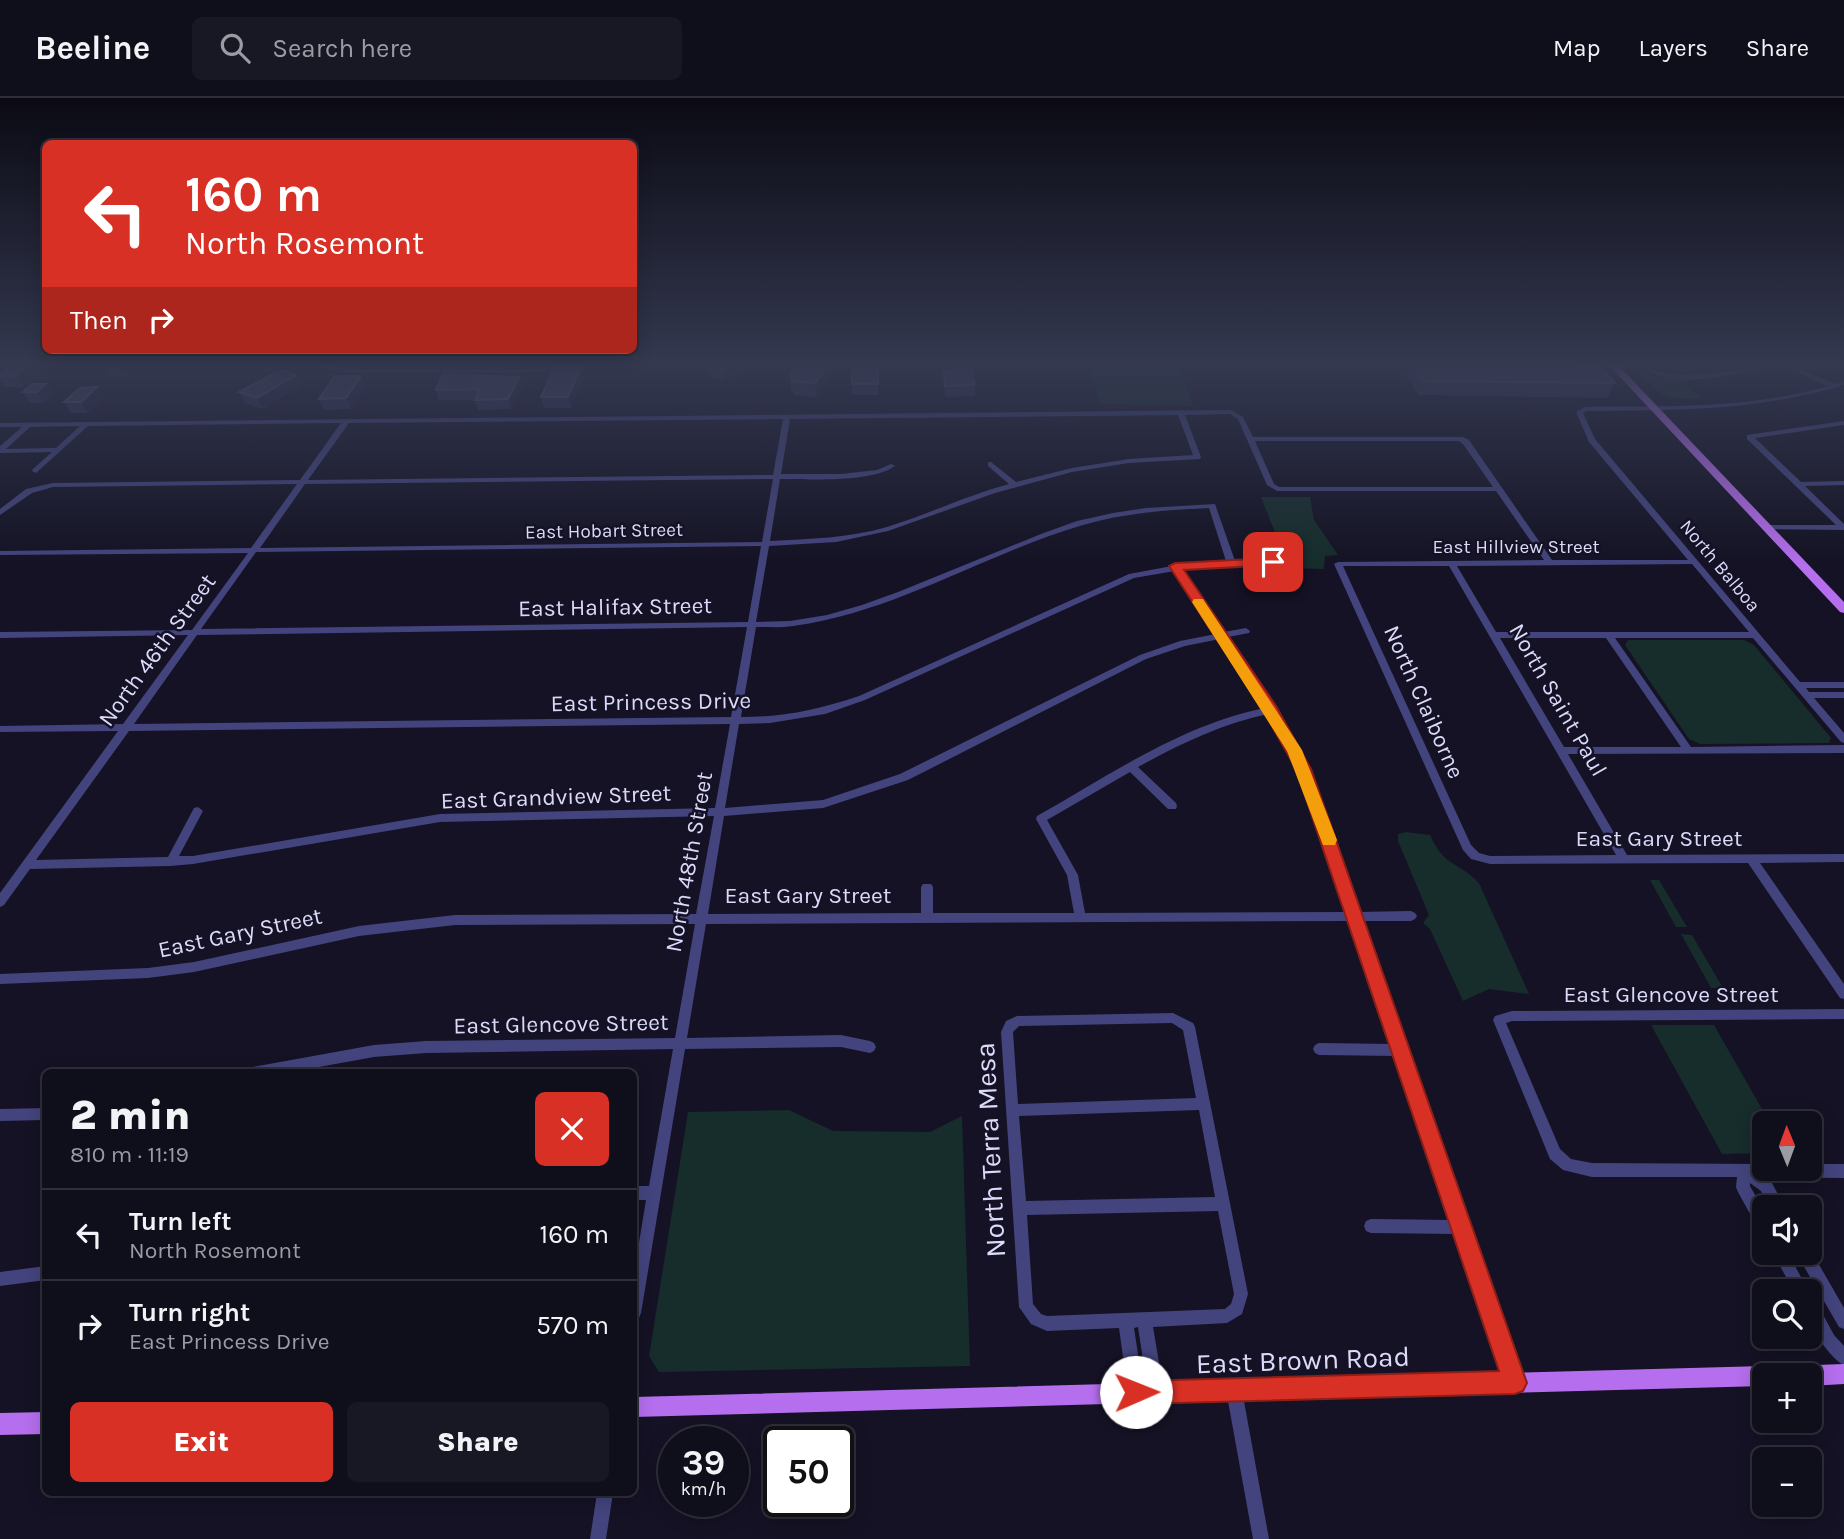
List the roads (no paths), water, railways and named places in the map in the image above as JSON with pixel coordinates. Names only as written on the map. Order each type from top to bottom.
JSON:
[{"type":"main road","points":[[1674,430],[1844,609]]},
{"type":"main road","points":[[1822,1375],[1844,1374]]},
{"type":"main road","name":"East Brown Road","points":[[637,1406],[1752,1376]]},
{"type":"main road","points":[[0,1424],[42,1423]]},
{"type":"street","points":[[0,451],[22,430]]},
{"type":"street","points":[[36,471],[79,430]]},
{"type":"street","name":"North 46th Street","points":[[0,902],[340,430]]},
{"type":"street","name":"North 48th Street","points":[[637,1295],[785,430]]},
{"type":"street","name":"East Hobart Street","points":[[0,553],[767,544],[836,540],[888,529],[1015,485],[1103,465],[1197,457],[1187,430]]},
{"type":"street","points":[[1247,430],[1270,485],[1277,489],[1499,489]]},
{"type":"street","name":"North Balboa","points":[[1587,430],[1591,440],[1844,740]]},
{"type":"street","points":[[1795,430],[1750,437],[1844,527]]},
{"type":"street","points":[[1251,439],[1460,439],[1466,442],[1550,563]]},
{"type":"street","points":[[0,451],[57,450]]},
{"type":"street","points":[[991,464],[1015,485]]},
{"type":"street","points":[[0,513],[29,491],[53,485],[865,475],[891,466]]},
{"type":"street","points":[[1800,484],[1844,483]]},
{"type":"street","name":"East Halifax Street","points":[[0,635],[790,624],[840,615],[1083,522],[1145,510],[1212,506],[1231,562]]},
{"type":"street","points":[[1766,527],[1844,527]]},
{"type":"street","name":"East Princess Drive","points":[[0,729],[770,720],[825,711],[862,698],[1116,582],[1175,566],[1273,562]]},
{"type":"street","name":"East Hillview Street","points":[[1338,564],[1693,562]]},
{"type":"street","name":"North Claiborne","points":[[1338,564],[1467,847],[1475,856]]},
{"type":"street","name":"North Saint Paul","points":[[1452,564],[1625,859]]},
{"type":"street","points":[[1175,566],[1271,710],[1303,769],[1515,1383]]},
{"type":"street","name":"East Grandview Street","points":[[27,865],[170,862],[221,856],[440,818],[720,811],[823,804],[904,777],[1143,657],[1183,643],[1246,631]]},
{"type":"street","points":[[1608,634],[1688,750]]},
{"type":"street","points":[[1494,635],[1754,635]]},
{"type":"street","points":[[1797,685],[1844,685]]},
{"type":"street","points":[[1805,695],[1844,695]]},
{"type":"street","points":[[1080,917],[1072,875],[1041,819],[1210,726],[1247,713],[1271,710]]},
{"type":"street","points":[[1561,751],[1844,749]]},
{"type":"street","points":[[1133,768],[1172,806]]},
{"type":"street","points":[[170,862],[198,811]]},
{"type":"street","name":"East Gary Street","points":[[1475,856],[1490,860],[1844,858]]},
{"type":"street","points":[[1751,859],[1844,994]]},
{"type":"street","points":[[927,887],[927,916]]},
{"type":"street","name":"East Gary Street","points":[[0,979],[148,973],[194,967],[359,931],[454,920],[1411,916]]},
{"type":"street","name":"East Glencove Street","points":[[1745,1171],[1592,1170],[1568,1165],[1555,1154],[1499,1020],[1512,1016],[1844,1014]]},
{"type":"street","name":"North Terra Mesa","points":[[1126,1322],[1047,1324],[1035,1319],[1026,1307],[1007,1032],[1010,1025],[1017,1021],[1173,1018],[1189,1027],[1241,1294],[1237,1309],[1227,1316],[1145,1321]]},
{"type":"street","name":"East Glencove Street","points":[[275,1069],[374,1051],[413,1048],[841,1041],[870,1047]]},
{"type":"street","points":[[1319,1049],[1402,1050]]},
{"type":"street","points":[[1013,1110],[1205,1104]]},
{"type":"street","points":[[0,1115],[42,1114]]},
{"type":"street","points":[[1745,1171],[1844,1171]]},
{"type":"street","points":[[1745,1171],[1766,1186],[1771,1195]]},
{"type":"street","points":[[1745,1171],[1743,1187],[1752,1203]]},
{"type":"street","points":[[637,1193],[654,1193]]},
{"type":"street","points":[[1019,1208],[1224,1204]]},
{"type":"street","points":[[1371,1226],[1461,1227]]},
{"type":"street","points":[[1811,1265],[1844,1322]]},
{"type":"street","points":[[0,1279],[42,1274]]},
{"type":"street","points":[[1145,1321],[1146,1392],[1126,1322],[1145,1321]]},
{"type":"street","points":[[1822,1327],[1844,1357]]},
{"type":"street","points":[[1234,1390],[1261,1539]]},
{"type":"street","points":[[598,1539],[605,1496]]}]
